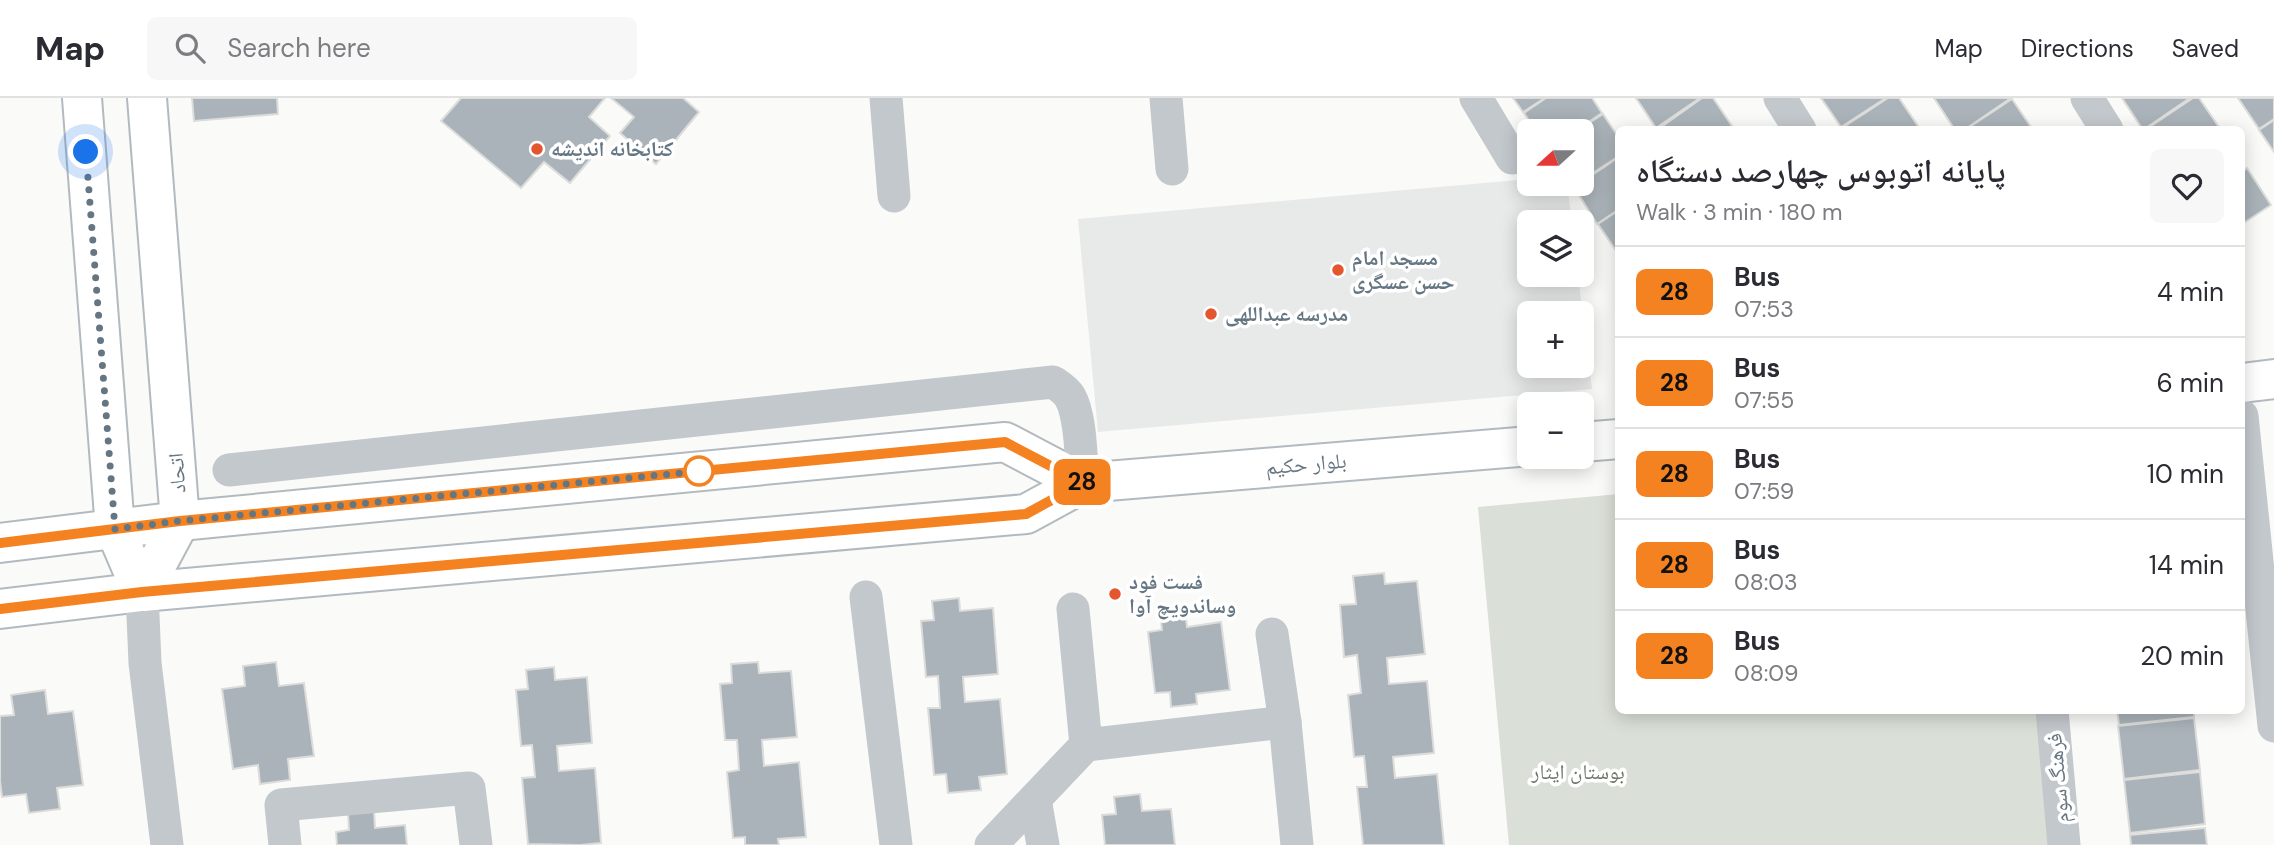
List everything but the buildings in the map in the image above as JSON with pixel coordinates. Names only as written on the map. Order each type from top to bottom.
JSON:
[{"type":"street","points":[[82,98],[115,529],[142,592],[145,663],[167,845]]},
{"type":"street","name":"اتحاد","points":[[142,592],[180,521],[147,98]]},
{"type":"street","points":[[886,98],[894,196]]},
{"type":"street","points":[[1166,98],[1172,169]]},
{"type":"street","points":[[1476,98],[1513,158]]},
{"type":"street","points":[[1780,98],[1798,126]]},
{"type":"street","points":[[2087,98],[2104,126]]},
{"type":"street","points":[[2245,383],[2274,379]]},
{"type":"street","points":[[229,470],[1052,382],[1062,387],[1070,397],[1076,414],[1083,483]]},
{"type":"street","points":[[1594,441],[1615,439]]},
{"type":"street","points":[[0,543],[180,521],[1005,442],[1083,483]]},
{"type":"street","points":[[2245,445],[2274,726]]},
{"type":"street","name":"بلوار حکیم","points":[[0,609],[142,592],[1026,514],[1083,483],[1517,447]]},
{"type":"street","points":[[866,597],[896,845]]},
{"type":"street","points":[[1073,610],[1086,745]]},
{"type":"street","points":[[1272,634],[1285,723],[1297,845]]},
{"type":"street","name":"فرهنگ سوم","points":[[2052,714],[2064,845]]},
{"type":"street","points":[[991,845],[1086,745],[1285,723]]},
{"type":"street","points":[[285,845],[281,805],[469,788],[476,845]]},
{"type":"street","points":[[1035,799],[1042,845]]},
{"type":"shaded area","points":[[1517,180],[1517,196],[1569,196],[1570,210],[1517,210],[1517,287],[1579,287],[1581,301],[1517,301],[1517,378],[1591,378],[1592,389],[1517,392],[1517,396],[1098,432],[1078,219]]},
{"type":"green space","name":"بوستان ایثار","points":[[1615,494],[1615,714],[2039,714],[2052,845],[1509,845],[1478,507]]},
{"type":"bus line","name":"28","points":[[0,543],[180,521],[1005,442],[1083,483],[1026,514],[142,592],[0,609]]},
{"type":"place","name":"کتابخانه اندیشه","points":[[537,149]]},
{"type":"place","name":"مسجد امام حسن عسگری","points":[[1338,270]]},
{"type":"place","name":"مدرسه عبداللهی","points":[[1211,314]]},
{"type":"place","name":"فست فود وساندویچ آوا","points":[[1115,594]]},
{"type":"route","points":[[86,152],[115,529],[702,471],[699,471]]}]
